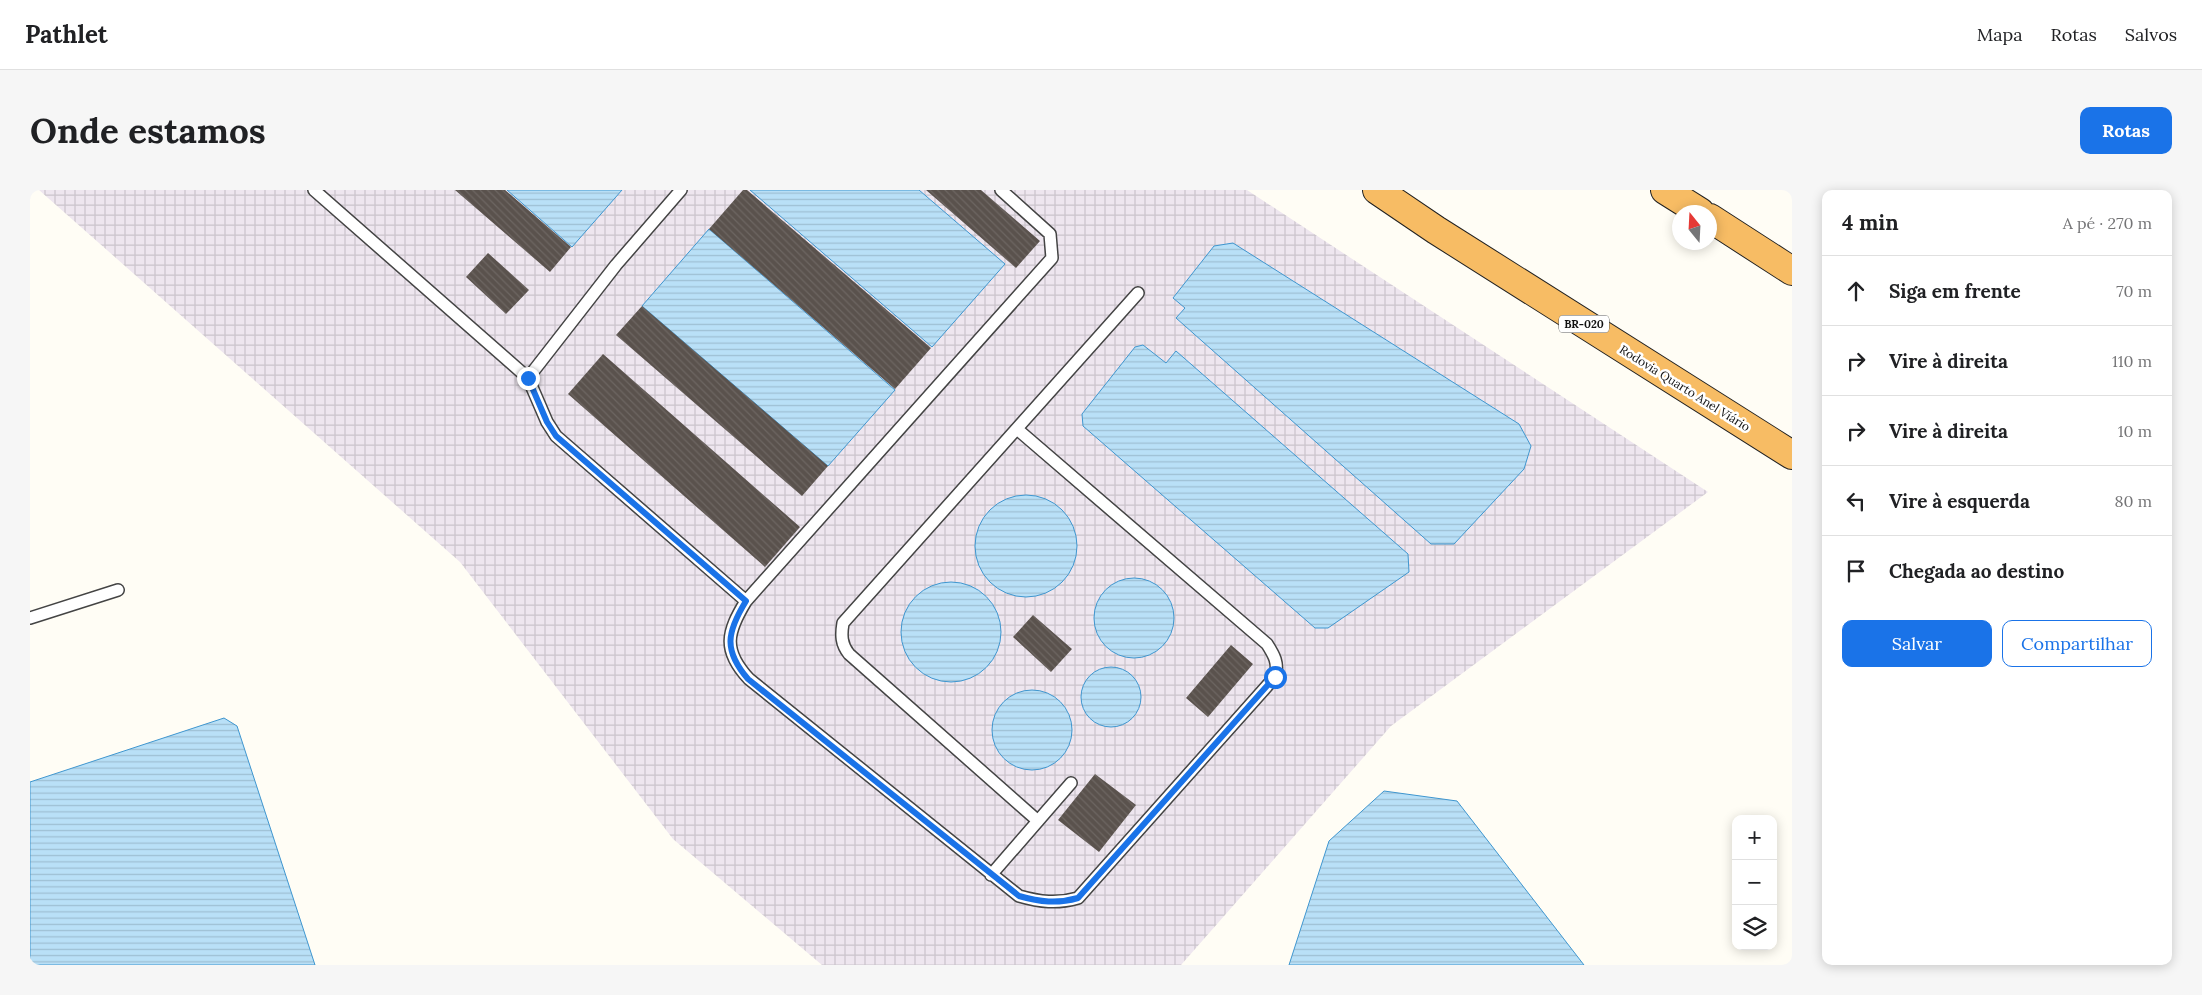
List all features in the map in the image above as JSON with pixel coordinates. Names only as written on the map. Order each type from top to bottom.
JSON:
[{"type":"highway","name":"Rodovia Quarto Anel Viário","points":[[1377,190],[1436,230],[1792,456]]},
{"type":"highway","points":[[1665,190],[1689,205]]},
{"type":"highway","points":[[1717,223],[1792,271]]},
{"type":"lane","points":[[314,190],[528,378],[547,422],[556,436],[746,601]]},
{"type":"lane","points":[[528,378],[616,265],[681,190]]},
{"type":"lane","points":[[1001,190],[1050,234],[1052,258],[746,601],[729,634],[739,668],[748,679],[992,875],[1019,896],[1041,902],[1063,902],[1078,898],[1275,677],[1277,668],[1275,658],[1267,644],[1017,429]]},
{"type":"lane","points":[[1038,821],[849,654],[844,648],[841,636],[843,623],[1138,294]]},
{"type":"lane","points":[[30,618],[118,590]]},
{"type":"lane","points":[[992,875],[1071,783]]},
{"type":"shaded area","points":[[39,190],[1247,190],[1708,492],[1391,726],[1181,965],[822,965],[673,839],[460,562]]},
{"type":"water","points":[[507,190],[622,190],[572,247]]},
{"type":"water","points":[[750,190],[919,190],[1005,264],[932,347]]},
{"type":"water","points":[[709,229],[895,390],[828,466],[642,306]]},
{"type":"water","points":[[1233,243],[1519,424],[1531,446],[1524,469],[1454,544],[1431,544],[1176,318],[1185,308],[1173,298],[1214,246]]},
{"type":"water","points":[[1143,345],[1166,363],[1176,351],[1408,554],[1409,572],[1328,628],[1315,628],[1083,426],[1082,414],[1135,347]]},
{"type":"water","points":[[1026,495],[1046,499],[1062,510],[1073,526],[1077,546],[1073,566],[1062,582],[1046,593],[1026,597],[1006,593],[990,582],[979,566],[975,546],[979,526],[990,510],[1006,499]]},
{"type":"water","points":[[1134,578],[1149,581],[1162,590],[1171,603],[1174,618],[1171,633],[1162,646],[1149,655],[1134,658],[1119,655],[1106,646],[1097,633],[1094,618],[1097,603],[1106,590],[1119,581]]},
{"type":"water","points":[[951,582],[970,586],[986,597],[997,613],[1001,632],[997,651],[986,667],[970,678],[951,682],[932,678],[916,667],[905,651],[901,632],[905,613],[916,597],[932,586]]},
{"type":"water","points":[[1105,667],[1117,667],[1128,672],[1136,680],[1141,691],[1139,709],[1128,722],[1117,727],[1105,727],[1094,722],[1086,714],[1081,703],[1081,691],[1086,680],[1094,672]]},
{"type":"water","points":[[1032,690],[1047,693],[1060,702],[1069,715],[1072,730],[1069,745],[1060,758],[1047,767],[1032,770],[1017,767],[1004,758],[995,745],[992,730],[995,715],[1004,702],[1017,693]]},
{"type":"water","points":[[224,718],[237,726],[315,965],[30,965],[30,782]]},
{"type":"water","points":[[1384,791],[1457,801],[1584,965],[1289,965],[1329,841]]},
{"type":"building","points":[[455,190],[505,190],[571,247],[550,272]]},
{"type":"building","points":[[743,190],[747,190],[931,348],[895,389],[709,229]]},
{"type":"building","points":[[926,190],[981,190],[1040,241],[1016,268]]},
{"type":"building","points":[[488,253],[529,290],[506,314],[466,277]]},
{"type":"building","points":[[642,306],[828,466],[802,496],[616,335]]},
{"type":"building","points":[[603,354],[800,527],[765,567],[568,394]]},
{"type":"building","points":[[1033,615],[1072,649],[1051,672],[1013,637]]},
{"type":"building","points":[[1231,645],[1253,664],[1208,717],[1186,698]]},
{"type":"building","points":[[1095,774],[1136,805],[1099,852],[1058,820]]},
{"type":"route","points":[[528,378],[547,422],[556,436],[746,601],[736,617],[729,634],[739,668],[748,679],[1019,896],[1041,902],[1063,902],[1078,898],[1275,677]]}]
